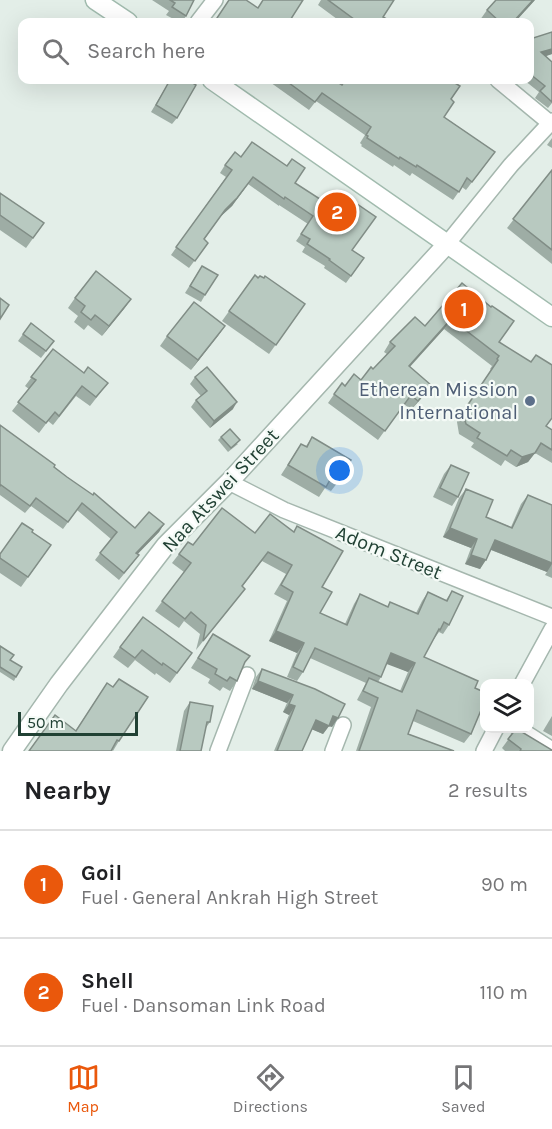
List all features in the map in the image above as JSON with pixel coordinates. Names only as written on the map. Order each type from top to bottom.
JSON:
[{"type":"street","points":[[95,0],[123,18]]},
{"type":"street","points":[[201,18],[215,0]]},
{"type":"street","points":[[218,84],[552,317]]},
{"type":"street","points":[[447,244],[511,165],[551,122],[503,84]]},
{"type":"street","name":"Naa Atswei Street","points":[[12,751],[59,684],[166,545],[230,482],[447,244]]},
{"type":"street","name":"Adom Street","points":[[230,482],[284,510],[552,617]]},
{"type":"street","points":[[525,679],[552,629]]},
{"type":"street","points":[[219,751],[247,675]]},
{"type":"street","points":[[333,751],[343,725]]},
{"type":"street","points":[[484,751],[494,733]]},
{"type":"street","points":[[524,733],[552,750]]},
{"type":"building","points":[[170,0],[194,0],[186,16],[172,7],[175,3]]},
{"type":"building","points":[[229,0],[246,0],[258,8],[263,0],[303,0],[292,18],[217,18]]},
{"type":"building","points":[[328,0],[394,0],[383,17],[385,18],[353,18]]},
{"type":"building","points":[[496,0],[533,0],[517,18],[496,18],[487,10]]},
{"type":"building","points":[[552,32],[552,49],[541,52],[552,62],[552,102],[540,91],[545,86],[534,77],[534,38]]},
{"type":"building","points":[[168,84],[196,85],[177,118],[156,105]]},
{"type":"building","points":[[290,84],[457,84],[460,86],[451,99],[454,102],[444,117],[495,152],[472,182],[467,178],[459,192],[417,165],[416,167],[400,157],[399,159],[367,138],[366,135],[371,127],[322,93],[315,102]]},
{"type":"building","points":[[252,142],[287,166],[292,159],[305,168],[295,183],[329,205],[338,191],[376,217],[352,250],[364,258],[351,276],[307,244],[310,239],[301,234],[313,216],[253,177],[204,239],[208,243],[195,261],[176,247],[232,170],[225,165],[235,152],[241,157]]},
{"type":"building","points":[[552,170],[552,250],[513,219]]},
{"type":"building","points":[[0,193],[44,223],[33,238],[0,215]]},
{"type":"building","points":[[202,266],[218,275],[205,295],[190,286]]},
{"type":"building","points":[[96,271],[131,299],[109,326],[95,315],[91,320],[81,312],[85,306],[75,298]]},
{"type":"building","points":[[255,275],[258,278],[265,276],[305,304],[276,345],[229,311]]},
{"type":"building","points":[[462,283],[491,307],[514,321],[499,342],[531,362],[536,355],[552,365],[552,418],[546,426],[552,430],[552,450],[541,443],[535,453],[522,457],[511,450],[507,456],[477,438],[480,433],[466,424],[463,412],[499,356],[451,319],[409,366],[431,385],[418,401],[411,395],[385,431],[334,394],[342,383],[345,386],[354,374],[361,380],[371,367],[373,369],[395,346],[390,342],[415,317],[425,326]]},
{"type":"building","points":[[0,298],[9,305],[0,319]]},
{"type":"building","points":[[194,302],[225,326],[198,360],[167,336]]},
{"type":"building","points":[[31,323],[54,341],[46,351],[23,334]]},
{"type":"building","points":[[53,349],[84,373],[88,367],[108,383],[96,397],[82,386],[59,416],[55,412],[46,423],[18,402],[36,380],[31,377]]},
{"type":"building","points":[[207,367],[237,402],[214,421],[196,400],[207,391],[195,377]]},
{"type":"building","points":[[0,425],[55,465],[54,467],[67,477],[93,495],[94,493],[135,528],[149,512],[164,524],[136,553],[139,555],[124,573],[100,553],[117,532],[82,503],[68,522],[36,498],[30,506],[0,486]]},
{"type":"building","points":[[230,429],[240,440],[231,448],[221,437]]},
{"type":"building","points":[[312,437],[351,460],[338,482],[331,478],[326,487],[288,465],[301,444],[307,447]]},
{"type":"building","points":[[451,465],[469,473],[458,497],[440,488]]},
{"type":"building","points":[[466,489],[493,500],[486,517],[512,528],[528,495],[552,505],[552,563],[495,540],[486,560],[471,555],[477,539],[450,528]]},
{"type":"building","points":[[222,508],[255,533],[270,514],[294,532],[297,526],[343,551],[322,587],[332,592],[320,613],[347,625],[360,594],[388,607],[390,602],[418,614],[428,592],[447,601],[452,591],[463,596],[449,625],[444,622],[424,657],[478,681],[475,688],[480,690],[480,713],[471,734],[417,710],[408,734],[454,751],[359,751],[378,698],[363,691],[369,678],[402,692],[415,663],[391,653],[381,677],[315,648],[303,672],[293,667],[304,643],[276,631],[293,592],[281,585],[292,565],[268,552],[242,586],[245,589],[203,641],[206,625],[191,612],[185,619],[162,601],[191,563],[179,554],[188,542],[193,545]]},
{"type":"building","points":[[22,523],[51,545],[28,577],[0,558],[0,554]]},
{"type":"building","points":[[143,617],[192,653],[177,673],[142,650],[135,658],[120,647]]},
{"type":"building","points":[[213,634],[250,656],[237,681],[230,677],[227,681],[215,674],[217,669],[198,658]]},
{"type":"building","points":[[0,646],[14,655],[10,660],[22,667],[16,677],[0,667]]},
{"type":"building","points":[[262,669],[315,689],[345,704],[338,718],[333,716],[329,726],[316,720],[302,751],[277,751],[295,706],[289,704],[293,695],[258,681]]},
{"type":"building","points":[[119,679],[148,697],[111,751],[29,751],[55,715],[76,731],[107,683],[113,687]]},
{"type":"building","points":[[190,702],[213,706],[201,751],[180,751]]},
{"type":"building","points":[[513,733],[524,733],[552,751],[520,751],[521,749],[508,739]]},
{"type":"place","name":"Shell","points":[[337,212]]},
{"type":"place","name":"Goil","points":[[464,309]]},
{"type":"place","name":"Etherean Mission International","points":[[530,401]]}]
